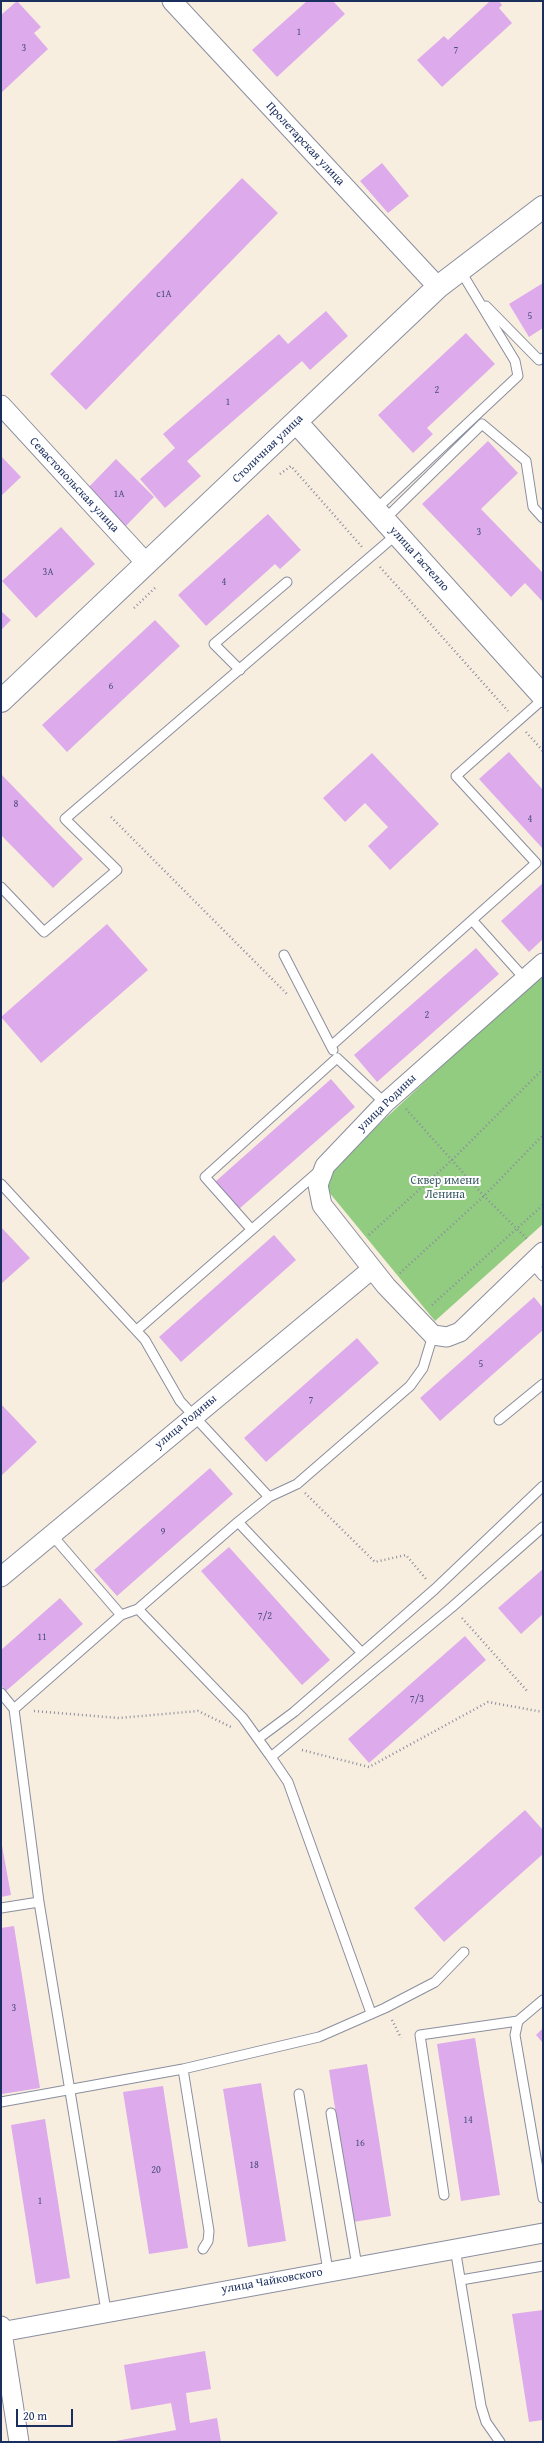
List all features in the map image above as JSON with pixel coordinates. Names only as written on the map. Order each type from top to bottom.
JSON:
[{"type":"street","name":"Пролетарская улица","points":[[172,1],[438,287]]},
{"type":"street","name":"Столичная улица","points":[[1,702],[438,287],[543,207]]},
{"type":"street","name":"Севастопольская улица","points":[[1,405],[147,564]]},
{"type":"street","name":"улица Гастелло","points":[[296,422],[543,696]]},
{"type":"street","name":"улица Родины","points":[[433,1335],[386,1286],[322,1205],[318,1185],[325,1166],[390,1099],[543,963]]},
{"type":"street","points":[[433,1335],[447,1337],[460,1332],[540,1261]]},
{"type":"street","name":"улица Родины","points":[[1,1577],[194,1415],[372,1269]]},
{"type":"street","name":"улица Чайковского","points":[[1,2329],[543,2233]]},
{"type":"street","points":[[1,2329],[19,2442]]},
{"type":"lane","points":[[1,887],[44,932],[117,870],[65,819],[371,556],[385,521],[518,376],[515,361],[460,270]]},
{"type":"lane","points":[[474,294],[539,360],[543,358]]},
{"type":"lane","points":[[385,521],[482,424],[526,462],[532,507],[543,518]]},
{"type":"lane","points":[[240,670],[214,644],[287,582]]},
{"type":"lane","points":[[331,1046],[536,863],[456,776],[543,699]]},
{"type":"lane","points":[[472,920],[525,979]]},
{"type":"lane","points":[[284,955],[337,1058],[390,1099]]},
{"type":"lane","points":[[252,1230],[204,1177],[337,1058]]},
{"type":"lane","points":[[137,1330],[325,1166]]},
{"type":"lane","points":[[1,1184],[137,1330],[158,1360],[180,1401],[269,1497]]},
{"type":"lane","points":[[14,1709],[120,1615],[138,1609],[269,1497],[297,1484],[410,1386],[422,1368],[433,1335]]},
{"type":"lane","points":[[499,1420],[543,1384]]},
{"type":"lane","points":[[258,1738],[294,1712],[435,1590],[543,1486]]},
{"type":"lane","points":[[238,1522],[362,1653]]},
{"type":"lane","points":[[271,1757],[452,1607],[543,1527]]},
{"type":"lane","points":[[52,1535],[120,1615]]},
{"type":"lane","points":[[138,1609],[243,1718],[288,1782],[371,2013]]},
{"type":"lane","points":[[1,1693],[14,1709],[39,1902],[106,2311]]},
{"type":"lane","points":[[1,1908],[39,1902]]},
{"type":"lane","points":[[1,2102],[183,2069],[319,2037],[371,2013],[386,2008],[435,1982],[464,1952]]},
{"type":"lane","points":[[444,2195],[420,2035],[518,2021],[543,2000]]},
{"type":"lane","points":[[518,2021],[515,2035],[543,2198]]},
{"type":"lane","points":[[183,2069],[209,2231],[208,2241],[202,2249]]},
{"type":"lane","points":[[299,2094],[328,2271]]},
{"type":"lane","points":[[331,2113],[357,2266]]},
{"type":"lane","points":[[455,2248],[482,2406],[486,2422],[500,2442]]},
{"type":"lane","points":[[461,2280],[543,2266]]},
{"type":"path","points":[[280,474],[291,466],[543,751]]},
{"type":"path","points":[[134,608],[155,588]]},
{"type":"path","points":[[111,817],[288,995]]},
{"type":"path","points":[[356,1248],[452,1160],[543,1069]]},
{"type":"path","points":[[390,1099],[452,1160],[516,1229],[540,1261]]},
{"type":"path","points":[[386,1286],[484,1196],[543,1135]]},
{"type":"path","points":[[432,1305],[543,1205]]},
{"type":"path","points":[[297,1484],[375,1562],[406,1555]]},
{"type":"path","points":[[472,1629],[528,1692]]},
{"type":"path","points":[[286,1746],[369,1768],[488,1702],[543,1712]]},
{"type":"path","points":[[14,1709],[119,1718],[198,1711],[248,1735],[258,1738]]},
{"type":"path","points":[[386,2008],[401,2038]]},
{"type":"green space","name":"Сквер имени Ленина","points":[[543,972],[543,1224],[435,1321],[319,1180]]},
{"type":"building","points":[[17,1],[41,27],[34,33],[48,49],[1,93],[1,15]]},
{"type":"building","points":[[307,1],[333,1],[345,14],[277,77],[252,50]]},
{"type":"building","points":[[490,1],[499,1],[502,5],[499,8],[512,23],[442,87],[417,60],[444,36],[448,40]]},
{"type":"building","points":[[382,163],[409,196],[388,213],[360,181]]},
{"type":"building","points":[[242,178],[278,213],[86,410],[50,374]]},
{"type":"building","points":[[543,283],[543,328],[529,337],[509,304]]},
{"type":"building","points":[[326,311],[348,336],[310,370],[302,361],[187,461],[201,476],[165,508],[140,479],[175,448],[163,434],[279,334],[288,344]]},
{"type":"building","points":[[466,333],[495,364],[427,428],[433,434],[413,453],[378,415]]},
{"type":"building","points":[[488,441],[518,473],[481,509],[543,573],[543,602],[525,583],[511,597],[422,504]]},
{"type":"building","points":[[1,456],[21,477],[1,496]]},
{"type":"building","points":[[116,459],[154,497],[122,530],[84,492]]},
{"type":"building","points":[[268,514],[301,550],[280,569],[275,564],[206,626],[178,595]]},
{"type":"building","points":[[61,527],[95,564],[36,618],[2,581]]},
{"type":"building","points":[[1,611],[11,620],[1,630]]},
{"type":"building","points":[[155,620],[180,646],[67,752],[42,725]]},
{"type":"building","points":[[509,752],[543,790],[543,849],[479,779]]},
{"type":"building","points":[[372,753],[439,824],[390,870],[368,846],[388,827],[365,803],[345,822],[323,798]]},
{"type":"building","points":[[1,774],[83,859],[53,888],[1,835]]},
{"type":"building","points":[[543,883],[543,939],[529,952],[501,921]]},
{"type":"building","points":[[107,924],[148,970],[41,1063],[1,1017]]},
{"type":"building","points":[[476,948],[499,974],[377,1082],[354,1055]]},
{"type":"building","points":[[331,1079],[355,1107],[239,1209],[215,1182]]},
{"type":"building","points":[[1,1227],[30,1258],[1,1284]]},
{"type":"building","points":[[274,1235],[296,1260],[181,1362],[159,1337]]},
{"type":"building","points":[[534,1297],[543,1308],[543,1330],[440,1421],[420,1398]]},
{"type":"building","points":[[357,1338],[379,1363],[266,1462],[244,1438]]},
{"type":"building","points":[[1,1404],[37,1442],[1,1476]]},
{"type":"building","points":[[210,1468],[233,1494],[117,1596],[94,1570]]},
{"type":"building","points":[[229,1547],[330,1660],[302,1685],[201,1571]]},
{"type":"building","points":[[543,1569],[543,1614],[521,1634],[498,1608]]},
{"type":"building","points":[[60,1598],[83,1624],[6,1691],[1,1685],[1,1650]]},
{"type":"building","points":[[465,1636],[486,1660],[369,1763],[348,1739]]},
{"type":"building","points":[[525,1810],[543,1830],[543,1854],[444,1942],[414,1908]]},
{"type":"building","points":[[1,1840],[11,1895],[1,1897]]},
{"type":"building","points":[[14,1926],[40,2088],[2,2094],[1,1928]]},
{"type":"building","points":[[543,2028],[543,2043],[536,2035]]},
{"type":"building","points":[[475,2038],[500,2195],[461,2201],[437,2044]]},
{"type":"building","points":[[367,2064],[391,2216],[353,2222],[329,2070]]},
{"type":"building","points":[[261,2083],[286,2241],[248,2247],[223,2089]]},
{"type":"building","points":[[163,2086],[188,2248],[149,2254],[123,2092]]},
{"type":"building","points":[[45,2119],[70,2278],[36,2284],[11,2125]]},
{"type":"building","points":[[543,2310],[543,2420],[529,2422],[512,2314]]},
{"type":"building","points":[[205,2351],[211,2389],[186,2393],[190,2423],[217,2418],[221,2442],[110,2442],[176,2430],[171,2403],[131,2410],[124,2365]]}]
